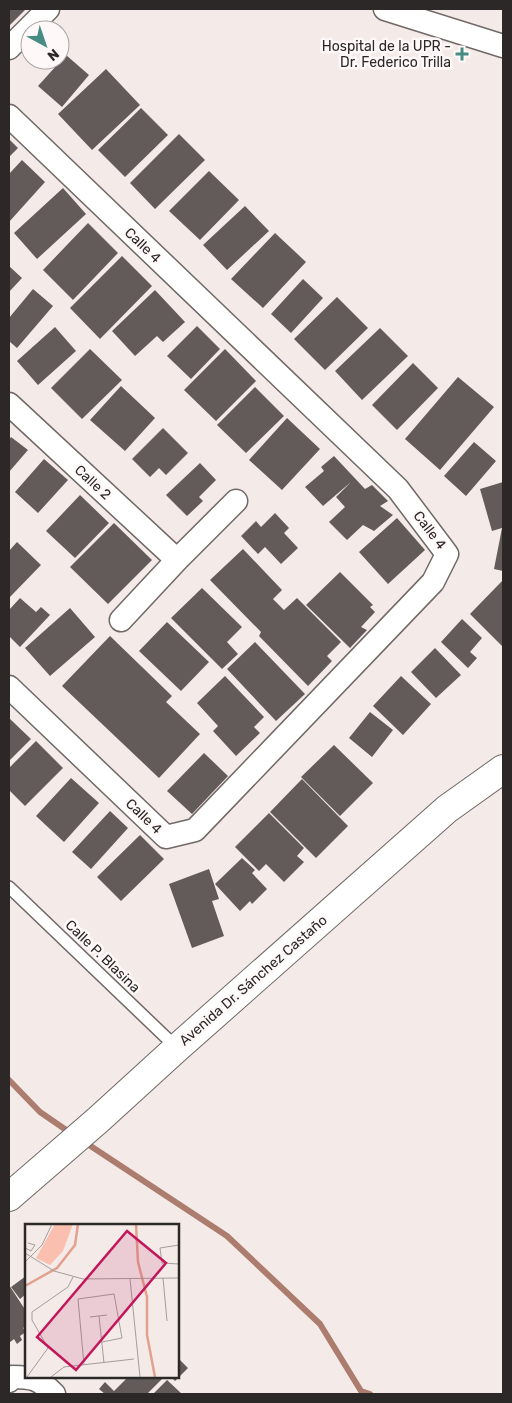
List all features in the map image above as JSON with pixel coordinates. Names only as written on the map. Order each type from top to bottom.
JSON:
[{"type":"street","points":[[9,48],[48,9]]},
{"type":"street","points":[[385,9],[503,46]]},
{"type":"street","name":"Calle 4","points":[[9,116],[398,489],[447,554],[433,582],[195,830],[166,837],[9,687]]},
{"type":"street","name":"Calle 2","points":[[9,404],[177,560]]},
{"type":"street","points":[[121,620],[236,501]]},
{"type":"street","name":"Avenida Dr. Sánchez Castaño","points":[[9,1197],[447,809],[503,769]]},
{"type":"street","points":[[9,1381],[12,1377],[25,1377]]},
{"type":"street","points":[[31,1378],[41,1381],[54,1394]]},
{"type":"lane","name":"Calle P. Blasina","points":[[9,887],[177,1048]]},
{"type":"building","points":[[9,9],[25,10],[9,26]]},
{"type":"building","points":[[70,58],[89,75],[62,107],[38,86],[52,70],[70,70]]},
{"type":"building","points":[[106,69],[140,105],[92,150],[58,114]]},
{"type":"building","points":[[141,108],[168,135],[125,177],[98,150]]},
{"type":"building","points":[[179,134],[205,160],[155,209],[130,183]]},
{"type":"building","points":[[9,139],[18,148],[9,157]]},
{"type":"building","points":[[22,160],[45,182],[9,222],[9,174]]},
{"type":"building","points":[[209,171],[239,200],[200,240],[169,211]]},
{"type":"building","points":[[63,188],[86,214],[37,259],[14,233]]},
{"type":"building","points":[[245,206],[269,231],[227,270],[203,245]]},
{"type":"building","points":[[88,223],[118,253],[73,300],[43,270]]},
{"type":"building","points":[[275,233],[306,262],[263,308],[231,279]]},
{"type":"building","points":[[122,256],[152,286],[100,339],[70,308]]},
{"type":"building","points":[[9,266],[22,278],[9,292]]},
{"type":"building","points":[[303,279],[323,298],[291,333],[271,314]]},
{"type":"building","points":[[33,289],[53,306],[17,348],[9,341],[9,318]]},
{"type":"building","points":[[155,290],[185,322],[163,342],[157,336],[135,356],[112,331]]},
{"type":"building","points":[[337,297],[368,328],[325,370],[294,339]]},
{"type":"building","points":[[197,326],[220,349],[191,379],[167,356]]},
{"type":"building","points":[[55,327],[76,351],[38,385],[17,361]]},
{"type":"building","points":[[380,328],[408,356],[362,400],[335,371]]},
{"type":"building","points":[[90,349],[122,380],[82,419],[51,388]]},
{"type":"building","points":[[225,349],[256,381],[216,421],[184,390]]},
{"type":"building","points":[[413,363],[438,388],[397,430],[372,405]]},
{"type":"building","points":[[458,377],[494,407],[440,470],[405,439]]},
{"type":"building","points":[[121,386],[155,418],[125,451],[90,420]]},
{"type":"building","points":[[255,387],[284,416],[246,453],[217,425]]},
{"type":"building","points":[[287,418],[320,449],[282,490],[249,460]]},
{"type":"building","points":[[163,428],[188,453],[166,475],[159,468],[150,477],[132,459]]},
{"type":"building","points":[[11,437],[28,450],[9,472],[9,440]]},
{"type":"building","points":[[474,442],[496,461],[466,496],[444,476]]},
{"type":"building","points":[[334,456],[365,489],[372,485],[388,501],[380,506],[393,515],[374,531],[363,525],[347,540],[329,522],[345,507],[336,497],[351,482],[323,506],[305,487],[324,471],[321,467]]},
{"type":"building","points":[[44,459],[68,480],[38,513],[15,492]]},
{"type":"building","points":[[200,463],[216,480],[199,497],[203,501],[187,516],[166,495]]},
{"type":"building","points":[[503,482],[503,571],[494,569],[502,528],[492,531],[480,489]]},
{"type":"building","points":[[80,495],[109,523],[75,558],[46,531]]},
{"type":"building","points":[[275,513],[289,528],[284,533],[298,548],[281,564],[265,547],[258,554],[241,536],[256,521],[261,527]]},
{"type":"building","points":[[397,518],[425,550],[388,584],[359,552]]},
{"type":"building","points":[[114,523],[152,560],[108,604],[70,567]]},
{"type":"building","points":[[17,542],[41,565],[9,598],[9,551]]},
{"type":"building","points":[[243,549],[282,590],[273,599],[284,610],[297,598],[341,642],[327,656],[332,661],[308,686],[259,636],[261,632],[210,580]]},
{"type":"building","points":[[340,572],[373,605],[370,607],[375,612],[361,627],[367,630],[350,648],[306,605]]},
{"type":"building","points":[[503,580],[503,647],[470,614]]},
{"type":"building","points":[[202,588],[242,627],[227,642],[238,654],[222,669],[171,618]]},
{"type":"building","points":[[20,598],[36,612],[41,607],[50,615],[20,647],[9,636],[9,610]]},
{"type":"building","points":[[70,608],[95,637],[50,676],[25,648]]},
{"type":"building","points":[[462,619],[482,638],[470,652],[477,658],[468,668],[441,642]]},
{"type":"building","points":[[167,622],[209,662],[181,691],[139,651]]},
{"type":"building","points":[[110,636],[172,696],[166,702],[200,734],[159,778],[62,686]]},
{"type":"building","points":[[255,642],[305,694],[276,721],[227,669]]},
{"type":"building","points":[[435,648],[461,675],[436,698],[411,672]]},
{"type":"building","points":[[225,676],[264,717],[254,727],[260,733],[236,756],[213,731],[218,726],[197,703]]},
{"type":"building","points":[[401,676],[431,704],[403,735],[373,706]]},
{"type":"building","points":[[370,712],[393,730],[372,757],[349,738]]},
{"type":"building","points":[[9,718],[31,739],[9,761]]},
{"type":"building","points":[[36,741],[63,768],[25,806],[9,790],[9,768]]},
{"type":"building","points":[[334,745],[373,783],[340,816],[301,777]]},
{"type":"building","points":[[204,753],[228,776],[192,814],[167,791]]},
{"type":"building","points":[[71,778],[99,803],[64,842],[36,816]]},
{"type":"building","points":[[302,779],[348,826],[316,858],[270,812]]},
{"type":"building","points":[[110,811],[128,828],[91,869],[72,852]]},
{"type":"building","points":[[269,813],[304,848],[297,856],[304,862],[284,882],[266,864],[259,871],[235,847]]},
{"type":"building","points":[[140,835],[164,859],[121,901],[97,877]]},
{"type":"building","points":[[242,858],[255,870],[252,873],[267,889],[252,904],[250,901],[240,911],[215,884]]},
{"type":"building","points":[[209,869],[219,899],[212,901],[224,936],[192,948],[169,884]]},
{"type":"building","points":[[25,1277],[25,1295],[20,1299],[11,1287]]},
{"type":"building","points":[[9,1285],[25,1309],[25,1327],[23,1328],[25,1333],[20,1336],[22,1340],[17,1344],[14,1339],[9,1343]]},
{"type":"building","points":[[179,1359],[188,1368],[179,1377]]},
{"type":"building","points":[[127,1378],[163,1378],[147,1394],[105,1394],[99,1389],[105,1382],[114,1391]]},
{"type":"building","points":[[167,1380],[182,1394],[153,1394]]},
{"type":"waterway","points":[[9,1080],[40,1112],[72,1134]]},
{"type":"waterway","points":[[83,1141],[227,1236],[320,1324],[361,1391],[370,1394]]},
{"type":"place","name":"Hospital de la UPR - Dr. Federico Trilla","points":[[462,54]]}]
